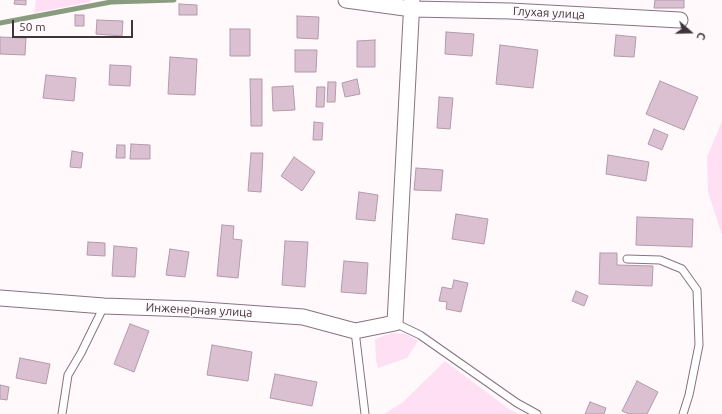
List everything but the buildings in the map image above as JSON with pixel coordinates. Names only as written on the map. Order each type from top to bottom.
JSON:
[{"type":"street","name":"Глухая улица","points":[[346,0],[680,20]]},
{"type":"street","points":[[395,323],[412,4]]},
{"type":"street","name":"Инженерная улица","points":[[0,298],[104,306],[190,308],[303,317],[355,332],[395,323]]},
{"type":"lane","points":[[627,259],[660,260],[682,269],[697,290],[699,344],[689,395],[683,414]]},
{"type":"lane","points":[[62,414],[68,375],[81,353],[104,306]]},
{"type":"lane","points":[[395,323],[420,335],[517,403],[537,414]]},
{"type":"lane","points":[[355,332],[365,414]]},
{"type":"shaded area","points":[[36,0],[91,0],[91,2],[34,13]]},
{"type":"shaded area","points":[[722,121],[722,235],[708,192],[707,157]]},
{"type":"shaded area","points":[[392,333],[406,334],[418,341],[407,358],[378,368],[375,339]]},
{"type":"shaded area","points":[[445,361],[509,409],[519,414],[384,414],[403,402]]},
{"type":"waterway","points":[[0,23],[111,2],[174,0]]}]
